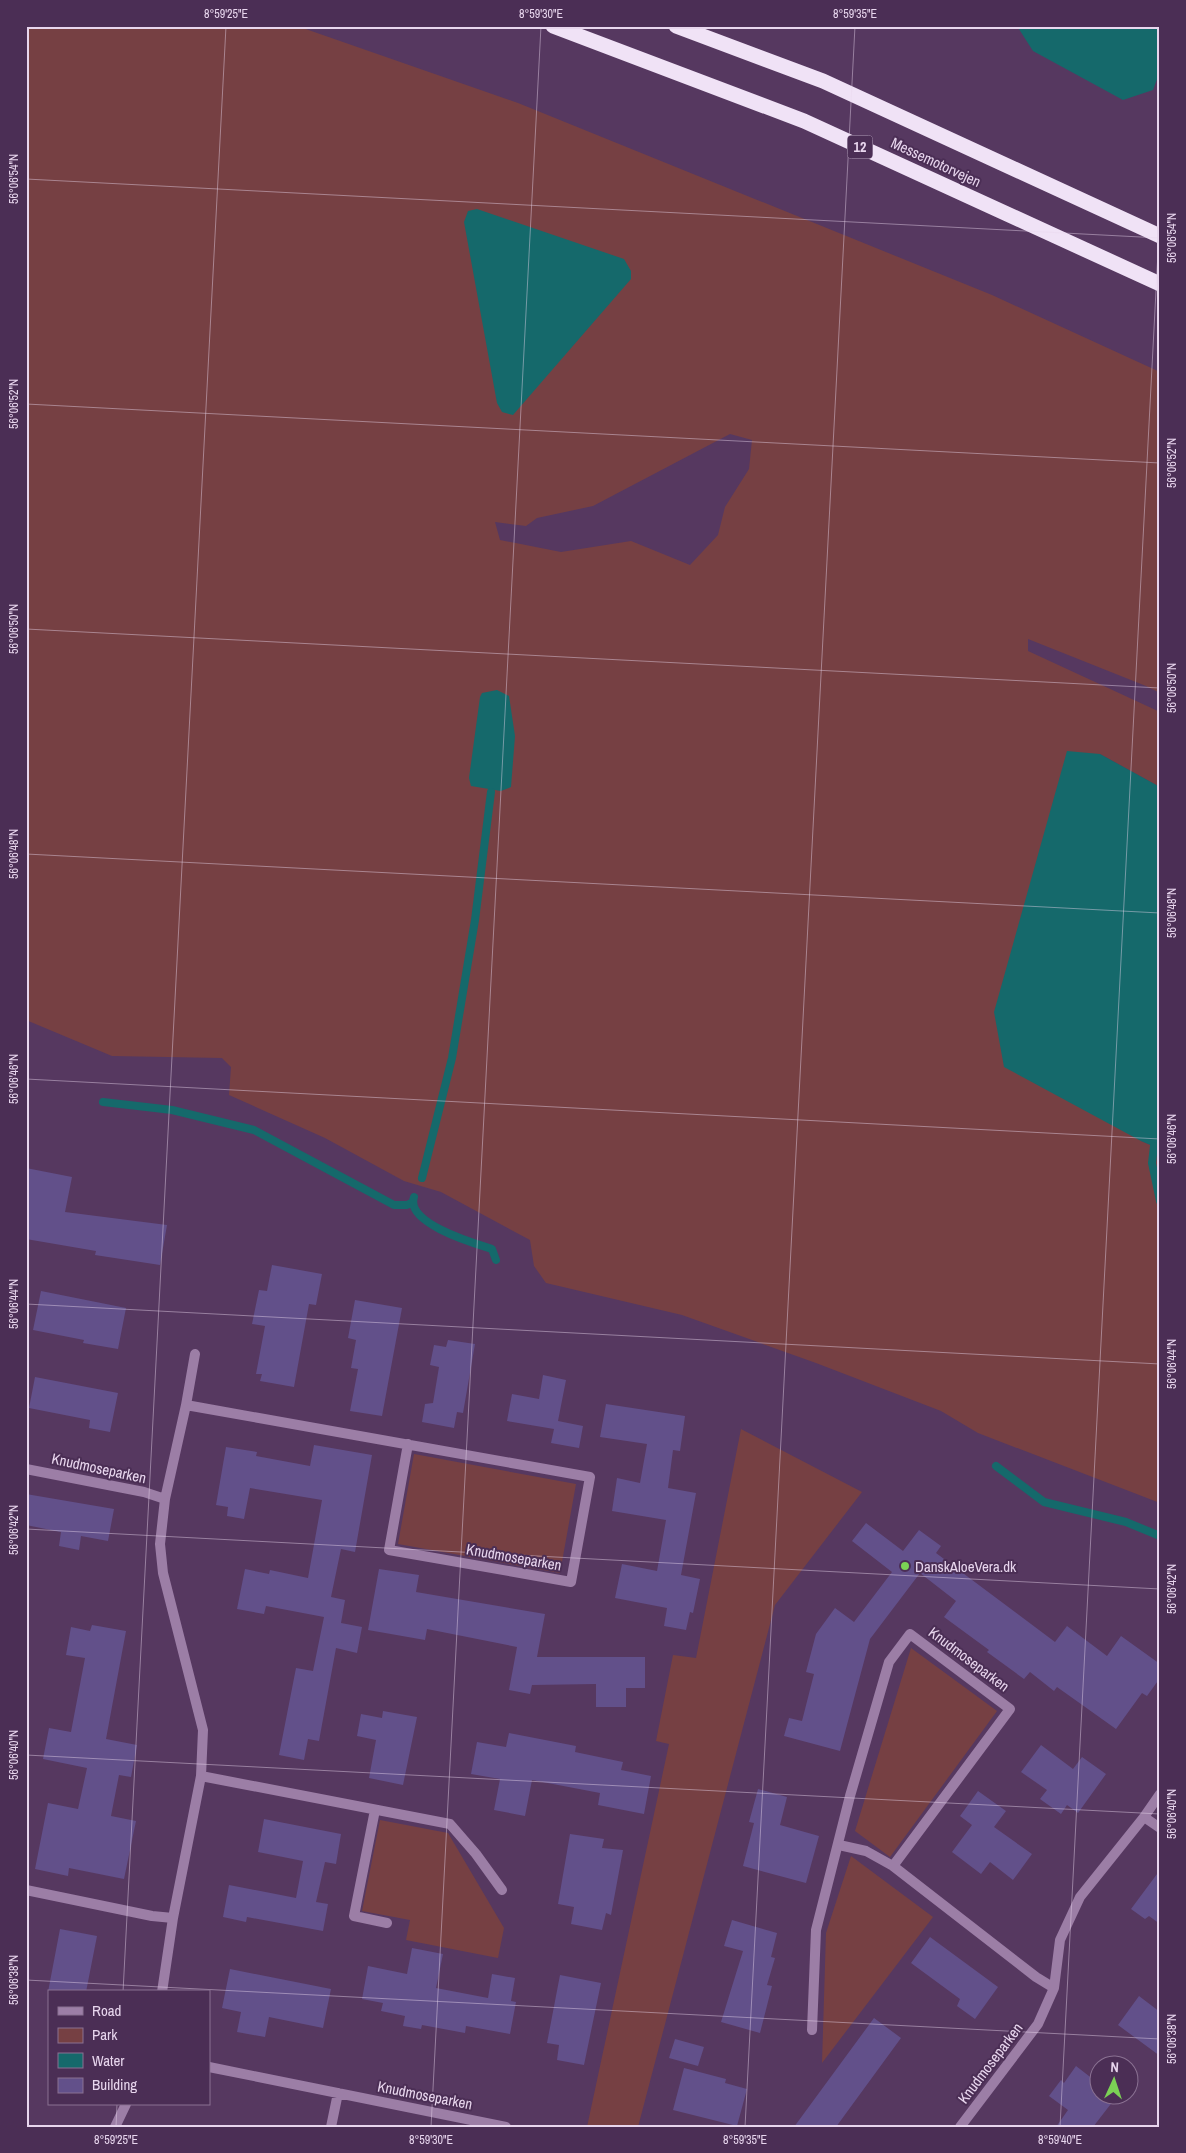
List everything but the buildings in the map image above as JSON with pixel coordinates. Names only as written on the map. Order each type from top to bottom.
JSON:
[{"type":"highway","name":"Messemotorvejen","points":[[553,26],[804,121],[1160,284]]},
{"type":"highway","name":"Messemotorvejen","points":[[676,26],[823,81],[1160,236]]},
{"type":"street","points":[[162,1990],[173,1918],[201,1776],[203,1730],[163,1573],[160,1544],[165,1499],[186,1405],[195,1354]]},
{"type":"street","name":"Knudmoseparken","points":[[186,1405],[408,1444],[590,1477],[571,1582],[389,1550],[408,1444]]},
{"type":"street","name":"Knudmoseparken","points":[[26,1469],[144,1492],[165,1499]]},
{"type":"street","name":"Knudmoseparken","points":[[812,2030],[816,1930],[839,1846],[850,1796],[889,1662],[910,1634],[1010,1709],[893,1866]]},
{"type":"street","points":[[201,1776],[450,1824],[476,1854],[502,1890]]},
{"type":"street","name":"Knudmoseparken","points":[[960,2127],[1038,2024],[1054,1988],[1060,1940],[1080,1897],[1160,1794]]},
{"type":"street","points":[[375,1810],[354,1916],[387,1923]]},
{"type":"street","points":[[1144,1817],[1160,1828]]},
{"type":"street","points":[[839,1846],[866,1851],[893,1866],[1036,1977],[1054,1988]]},
{"type":"street","points":[[26,1890],[152,1916],[173,1918]]},
{"type":"street","name":"Knudmoseparken","points":[[210,2067],[506,2127]]},
{"type":"street","points":[[331,2127],[338,2093]]},
{"type":"street","points":[[115,2127],[125,2106]]},
{"type":"green space","points":[[26,26],[297,26],[518,103],[992,295],[1160,372],[1160,693],[1028,639],[1028,651],[1160,712],[1160,787],[1100,754],[1141,1141],[1160,1149],[1160,1503],[978,1433],[941,1411],[816,1363],[682,1315],[546,1283],[534,1266],[530,1240],[441,1192],[404,1181],[325,1138],[229,1095],[231,1067],[222,1058],[112,1056],[26,1020]],"holes":[[[730,434],[752,440],[749,469],[725,507],[718,535],[690,565],[631,541],[561,552],[500,540],[495,522],[526,526],[537,518],[593,506]]]},
{"type":"green space","points":[[741,1429],[862,1492],[775,1605],[638,2127],[587,2127],[669,1744],[656,1741],[673,1655],[696,1658]]},
{"type":"green space","points":[[414,1454],[576,1484],[560,1573],[398,1544]]},
{"type":"green space","points":[[911,1648],[997,1711],[890,1857],[855,1831]]},
{"type":"green space","points":[[380,1820],[448,1833],[504,1928],[498,1958],[406,1940],[410,1920],[362,1911]]},
{"type":"green space","points":[[851,1856],[933,1917],[822,2063],[826,1933]]},
{"type":"water","points":[[1017,26],[1160,26],[1160,71],[1153,90],[1123,100],[1033,51]]},
{"type":"water","points":[[477,209],[624,259],[631,271],[631,279],[513,415],[502,412],[497,403],[464,222],[468,211]]},
{"type":"water","points":[[497,690],[509,696],[515,736],[511,787],[501,791],[471,786],[469,778],[480,697],[482,693]]},
{"type":"water","points":[[1067,751],[1100,754],[1160,787],[1160,1149],[1141,1141],[1004,1067],[994,1012]]},
{"type":"waterway","points":[[422,1178],[452,1058],[475,920],[491,792]]},
{"type":"waterway","points":[[103,1102],[172,1110],[254,1130],[394,1205],[407,1205],[413,1202]]},
{"type":"waterway","points":[[1154,1146],[1152,1163],[1160,1201]]},
{"type":"waterway","points":[[414,1197],[414,1206],[420,1215],[430,1223],[457,1237],[492,1249],[496,1260]]},
{"type":"waterway","points":[[996,1466],[1044,1502],[1126,1522],[1160,1536]]},
{"type":"place","name":"DanskAloeVera.dk","points":[[905,1566]]}]
